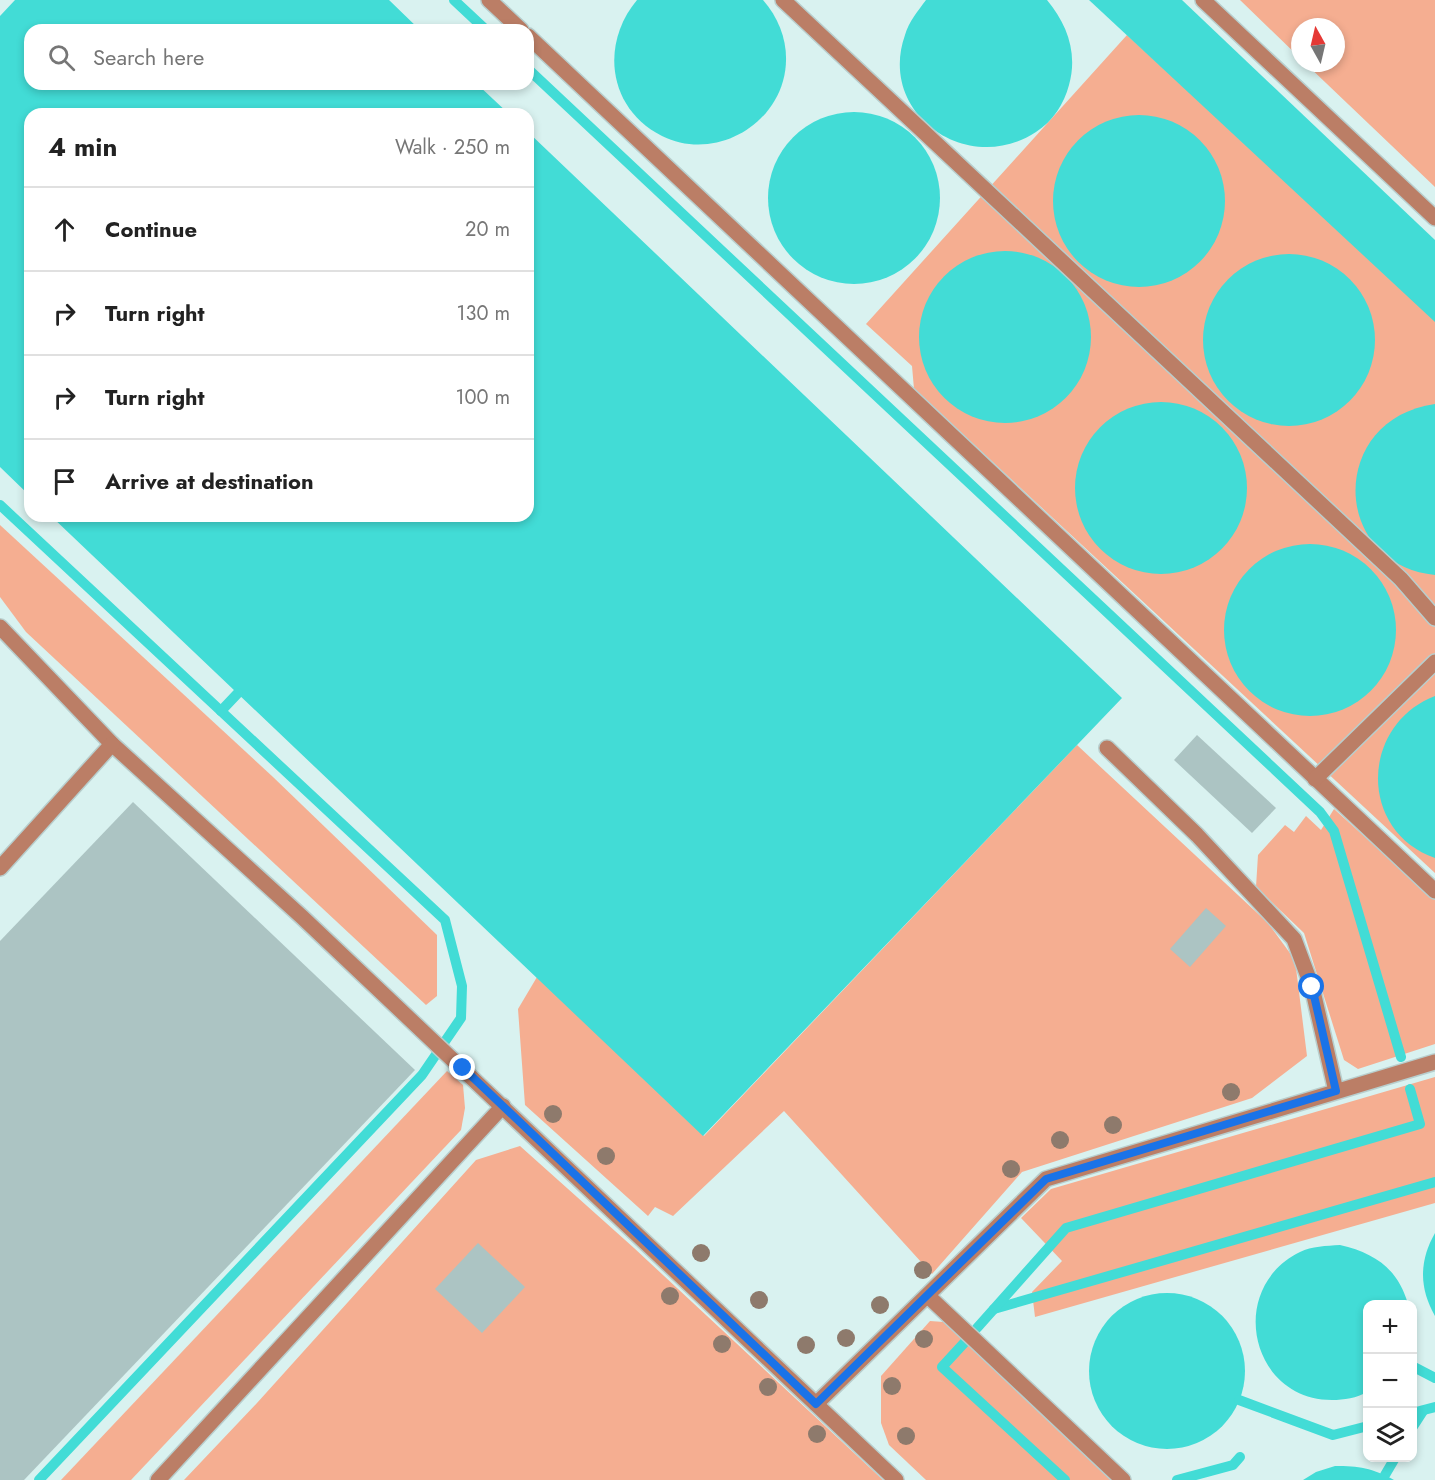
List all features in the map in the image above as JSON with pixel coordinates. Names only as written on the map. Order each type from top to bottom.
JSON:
[{"type":"lane","points":[[489,0],[515,24]]},
{"type":"lane","points":[[783,0],[1401,579],[1435,618]]},
{"type":"lane","points":[[1203,0],[1435,218]]},
{"type":"lane","points":[[534,42],[1435,891]]},
{"type":"lane","points":[[0,627],[112,744],[302,917],[896,1480]]},
{"type":"lane","points":[[1315,779],[1435,662]]},
{"type":"lane","points":[[0,868],[112,744]]},
{"type":"lane","points":[[1107,748],[1197,835],[1294,939],[1312,987],[1336,1091]]},
{"type":"lane","points":[[816,1404],[1046,1179],[1435,1062]]},
{"type":"lane","points":[[158,1480],[503,1106]]},
{"type":"lane","points":[[928,1296],[1123,1480]]},
{"type":"shaded area","points":[[1240,0],[1435,0],[1435,187],[1314,72],[1345,72],[1345,18],[1291,18],[1291,49]]},
{"type":"shaded area","points":[[1127,35],[1343,233],[1435,321],[1435,873],[914,389],[912,366],[866,324]]},
{"type":"shaded area","points":[[0,525],[273,777],[437,935],[437,996],[426,1005],[26,632],[0,597]]},
{"type":"shaded area","points":[[1077,745],[1268,923],[1295,960],[1307,1056],[1252,1098],[1022,1172],[932,1274],[784,1111],[673,1216],[655,1207],[648,1216],[525,1105],[518,1009],[537,977],[704,1136]]},
{"type":"shaded area","points":[[1334,809],[1435,900],[1435,1044],[1358,1069],[1344,1060],[1304,933],[1256,887],[1258,855],[1285,825],[1294,832],[1306,816],[1321,830]]},
{"type":"shaded area","points":[[447,1071],[463,1085],[465,1108],[461,1130],[131,1480],[61,1480]]},
{"type":"shaded area","points":[[1435,1077],[1435,1203],[1035,1317],[1032,1292],[1062,1261],[1021,1218],[1051,1189]]},
{"type":"shaded area","points":[[520,1146],[634,1248],[883,1480],[184,1480],[257,1403],[476,1160]]},
{"type":"shaded area","points":[[930,1321],[944,1322],[1112,1480],[926,1480],[889,1445],[881,1423],[881,1376]]},
{"type":"water","points":[[15,0],[389,0],[414,24],[24,24],[24,90],[483,90],[503,108],[24,108],[24,490],[0,467],[0,16]]},
{"type":"water","points":[[637,0],[763,0],[780,28],[786,59],[783,81],[776,99],[765,114],[751,127],[735,136],[699,145],[680,143],[662,136],[644,124],[630,110],[615,74],[614,55],[618,36],[625,17]]},
{"type":"water","points":[[926,0],[1047,0],[1065,29],[1072,62],[1069,85],[1064,99],[1048,123],[1036,132],[1010,144],[983,147],[957,142],[934,130],[916,112],[904,90],[900,64],[907,30]]},
{"type":"water","points":[[1089,0],[1182,0],[1435,240],[1435,322]]},
{"type":"water","points":[[854,112],[887,119],[902,126],[915,137],[926,150],[933,165],[940,198],[933,231],[926,246],[915,259],[902,270],[887,277],[854,284],[821,277],[806,270],[793,259],[782,246],[775,231],[768,198],[775,165],[782,150],[793,137],[806,126],[821,119]]},
{"type":"water","points":[[1139,115],[1172,122],[1187,129],[1200,140],[1211,153],[1218,168],[1225,201],[1218,234],[1211,249],[1200,262],[1187,273],[1172,280],[1139,287],[1106,280],[1091,273],[1078,262],[1067,249],[1060,234],[1053,201],[1060,168],[1067,153],[1078,140],[1091,129],[1106,122]]},
{"type":"water","points":[[534,138],[1122,698],[703,1136],[57,522],[534,522]]},
{"type":"water","points":[[1005,251],[1038,257],[1053,265],[1066,276],[1077,289],[1085,304],[1091,337],[1085,370],[1077,385],[1066,398],[1053,409],[1038,417],[1005,423],[972,417],[957,409],[944,398],[933,385],[925,370],[919,337],[925,304],[933,289],[944,276],[957,265],[972,257]]},
{"type":"water","points":[[1289,254],[1322,261],[1337,268],[1350,279],[1361,292],[1368,307],[1375,340],[1368,373],[1361,388],[1350,401],[1337,412],[1322,419],[1289,426],[1256,419],[1241,412],[1228,401],[1217,388],[1210,373],[1203,340],[1210,307],[1217,292],[1228,279],[1241,268],[1256,261]]},
{"type":"water","points":[[1161,402],[1194,409],[1209,416],[1222,427],[1233,440],[1240,455],[1247,488],[1240,521],[1233,536],[1222,549],[1209,560],[1194,567],[1161,574],[1128,567],[1113,560],[1100,549],[1089,536],[1082,521],[1075,488],[1082,455],[1089,440],[1100,427],[1113,416],[1128,409]]},
{"type":"water","points":[[1435,404],[1435,575],[1400,565],[1376,546],[1361,520],[1356,491],[1360,462],[1375,436],[1400,415]]},
{"type":"water","points":[[1310,544],[1343,551],[1358,558],[1371,569],[1382,582],[1389,597],[1396,630],[1389,663],[1382,678],[1371,691],[1358,702],[1343,709],[1310,716],[1277,709],[1262,702],[1249,691],[1238,678],[1231,663],[1224,630],[1231,597],[1238,582],[1249,569],[1262,558],[1277,551]]},
{"type":"water","points":[[1435,696],[1435,858],[1410,844],[1392,825],[1381,803],[1378,778],[1382,753],[1393,730],[1410,710]]},
{"type":"water","points":[[1435,1233],[1435,1316],[1426,1295],[1423,1274],[1426,1254]]},
{"type":"water","points":[[1340,1245],[1353,1248],[1374,1258],[1391,1272],[1407,1300],[1363,1300],[1363,1394],[1341,1400],[1304,1395],[1282,1382],[1266,1363],[1258,1340],[1256,1315],[1262,1290],[1277,1269],[1300,1252]]},
{"type":"water","points":[[1167,1293],[1197,1299],[1222,1316],[1239,1341],[1245,1371],[1239,1401],[1222,1426],[1197,1443],[1167,1449],[1137,1443],[1112,1426],[1095,1401],[1089,1371],[1095,1341],[1112,1316],[1137,1299]]},
{"type":"water","points":[[1335,1466],[1365,1469],[1394,1480],[1303,1480],[1316,1472]]},
{"type":"building","points":[[1197,735],[1276,808],[1252,833],[1174,760]]},
{"type":"building","points":[[133,802],[415,1070],[24,1480],[0,1480],[0,941]]},
{"type":"building","points":[[1206,908],[1226,926],[1190,967],[1170,949]]},
{"type":"building","points":[[478,1243],[525,1287],[482,1333],[435,1289]]},
{"type":"waterway","points":[[454,0],[480,24]]},
{"type":"waterway","points":[[534,75],[1320,812],[1334,831],[1401,1057]]},
{"type":"waterway","points":[[0,505],[445,920],[462,986],[461,1018],[422,1075],[39,1480]]},
{"type":"waterway","points":[[221,711],[238,693]]},
{"type":"waterway","points":[[977,1328],[1066,1228],[1420,1124],[1410,1089]]},
{"type":"waterway","points":[[994,1309],[1435,1182]]},
{"type":"waterway","points":[[965,1342],[942,1367],[1065,1480]]},
{"type":"waterway","points":[[1417,1369],[1435,1378]]},
{"type":"waterway","points":[[1239,1400],[1333,1435],[1363,1427]]},
{"type":"waterway","points":[[1417,1412],[1435,1407]]},
{"type":"waterway","points":[[1417,1420],[1423,1411]]},
{"type":"waterway","points":[[1177,1480],[1233,1465],[1240,1457]]},
{"type":"waterway","points":[[1385,1475],[1393,1462]]},
{"type":"route","points":[[463,1068],[816,1404],[1046,1179],[1336,1091],[1312,987]]}]
